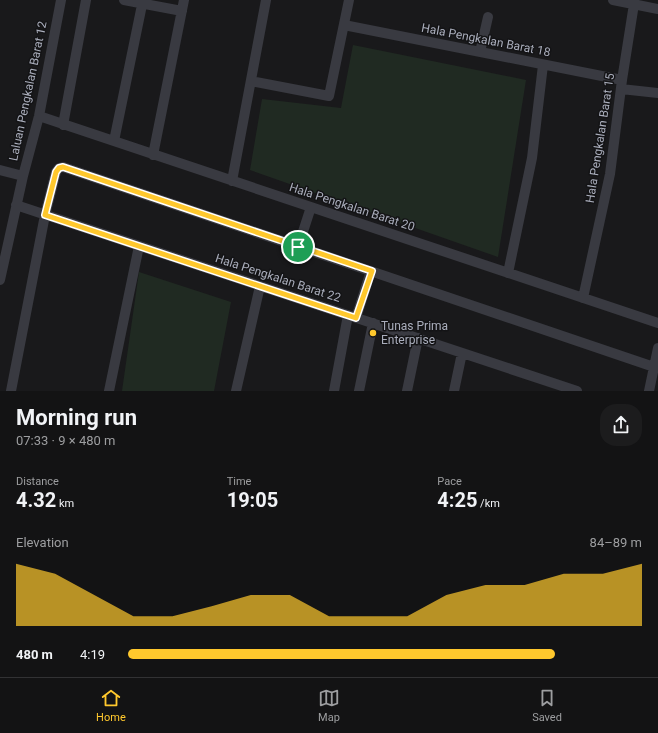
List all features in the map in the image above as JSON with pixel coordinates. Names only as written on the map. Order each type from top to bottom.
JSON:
[{"type":"street","name":"Laluan Pengkalan Barat 12","points":[[0,280],[16,205],[39,116],[61,0]]},
{"type":"street","points":[[63,124],[86,0]]},
{"type":"street","points":[[124,0],[142,2],[182,11]]},
{"type":"street","points":[[153,154],[184,0]]},
{"type":"street","points":[[232,181],[266,0]]},
{"type":"street","points":[[251,81],[329,96],[349,0]]},
{"type":"street","points":[[613,0],[658,9]]},
{"type":"street","points":[[114,141],[142,2]]},
{"type":"street","name":"Hala Pengkalan Barat 15","points":[[583,298],[610,174],[621,85],[634,4]]},
{"type":"street","points":[[480,52],[488,17]]},
{"type":"street","name":"Hala Pengkalan Barat 18","points":[[344,25],[543,64],[621,85],[658,93]]},
{"type":"street","points":[[508,273],[532,158],[543,64]]},
{"type":"street","name":"Hala Pengkalan Barat 20","points":[[39,116],[658,323]]},
{"type":"street","points":[[14,390],[45,215],[56,172],[59,168],[63,167],[654,367]]},
{"type":"street","points":[[0,170],[23,176]]},
{"type":"street","name":"Hala Pengkalan Barat 22","points":[[16,205],[418,338],[555,388],[577,391]]},
{"type":"street","points":[[298,247],[311,207]]},
{"type":"street","points":[[109,391],[139,246]]},
{"type":"street","points":[[334,391],[352,317],[372,271]]},
{"type":"street","points":[[236,391],[260,286]]},
{"type":"street","points":[[359,391],[372,323]]},
{"type":"street","points":[[407,391],[418,338]]},
{"type":"street","points":[[649,391],[658,348]]},
{"type":"street","points":[[454,391],[462,353]]},
{"type":"shaded area","points":[[353,45],[526,80],[498,257],[250,170],[262,99],[341,108]]},
{"type":"shaded area","points":[[139,272],[231,302],[214,391],[122,391]]},
{"type":"place","name":"Tunas Prima Enterprise","points":[[373,333]]},
{"type":"route","points":[[63,167],[298,247],[372,271],[356,318],[45,215],[56,172],[59,168],[63,167]]}]
